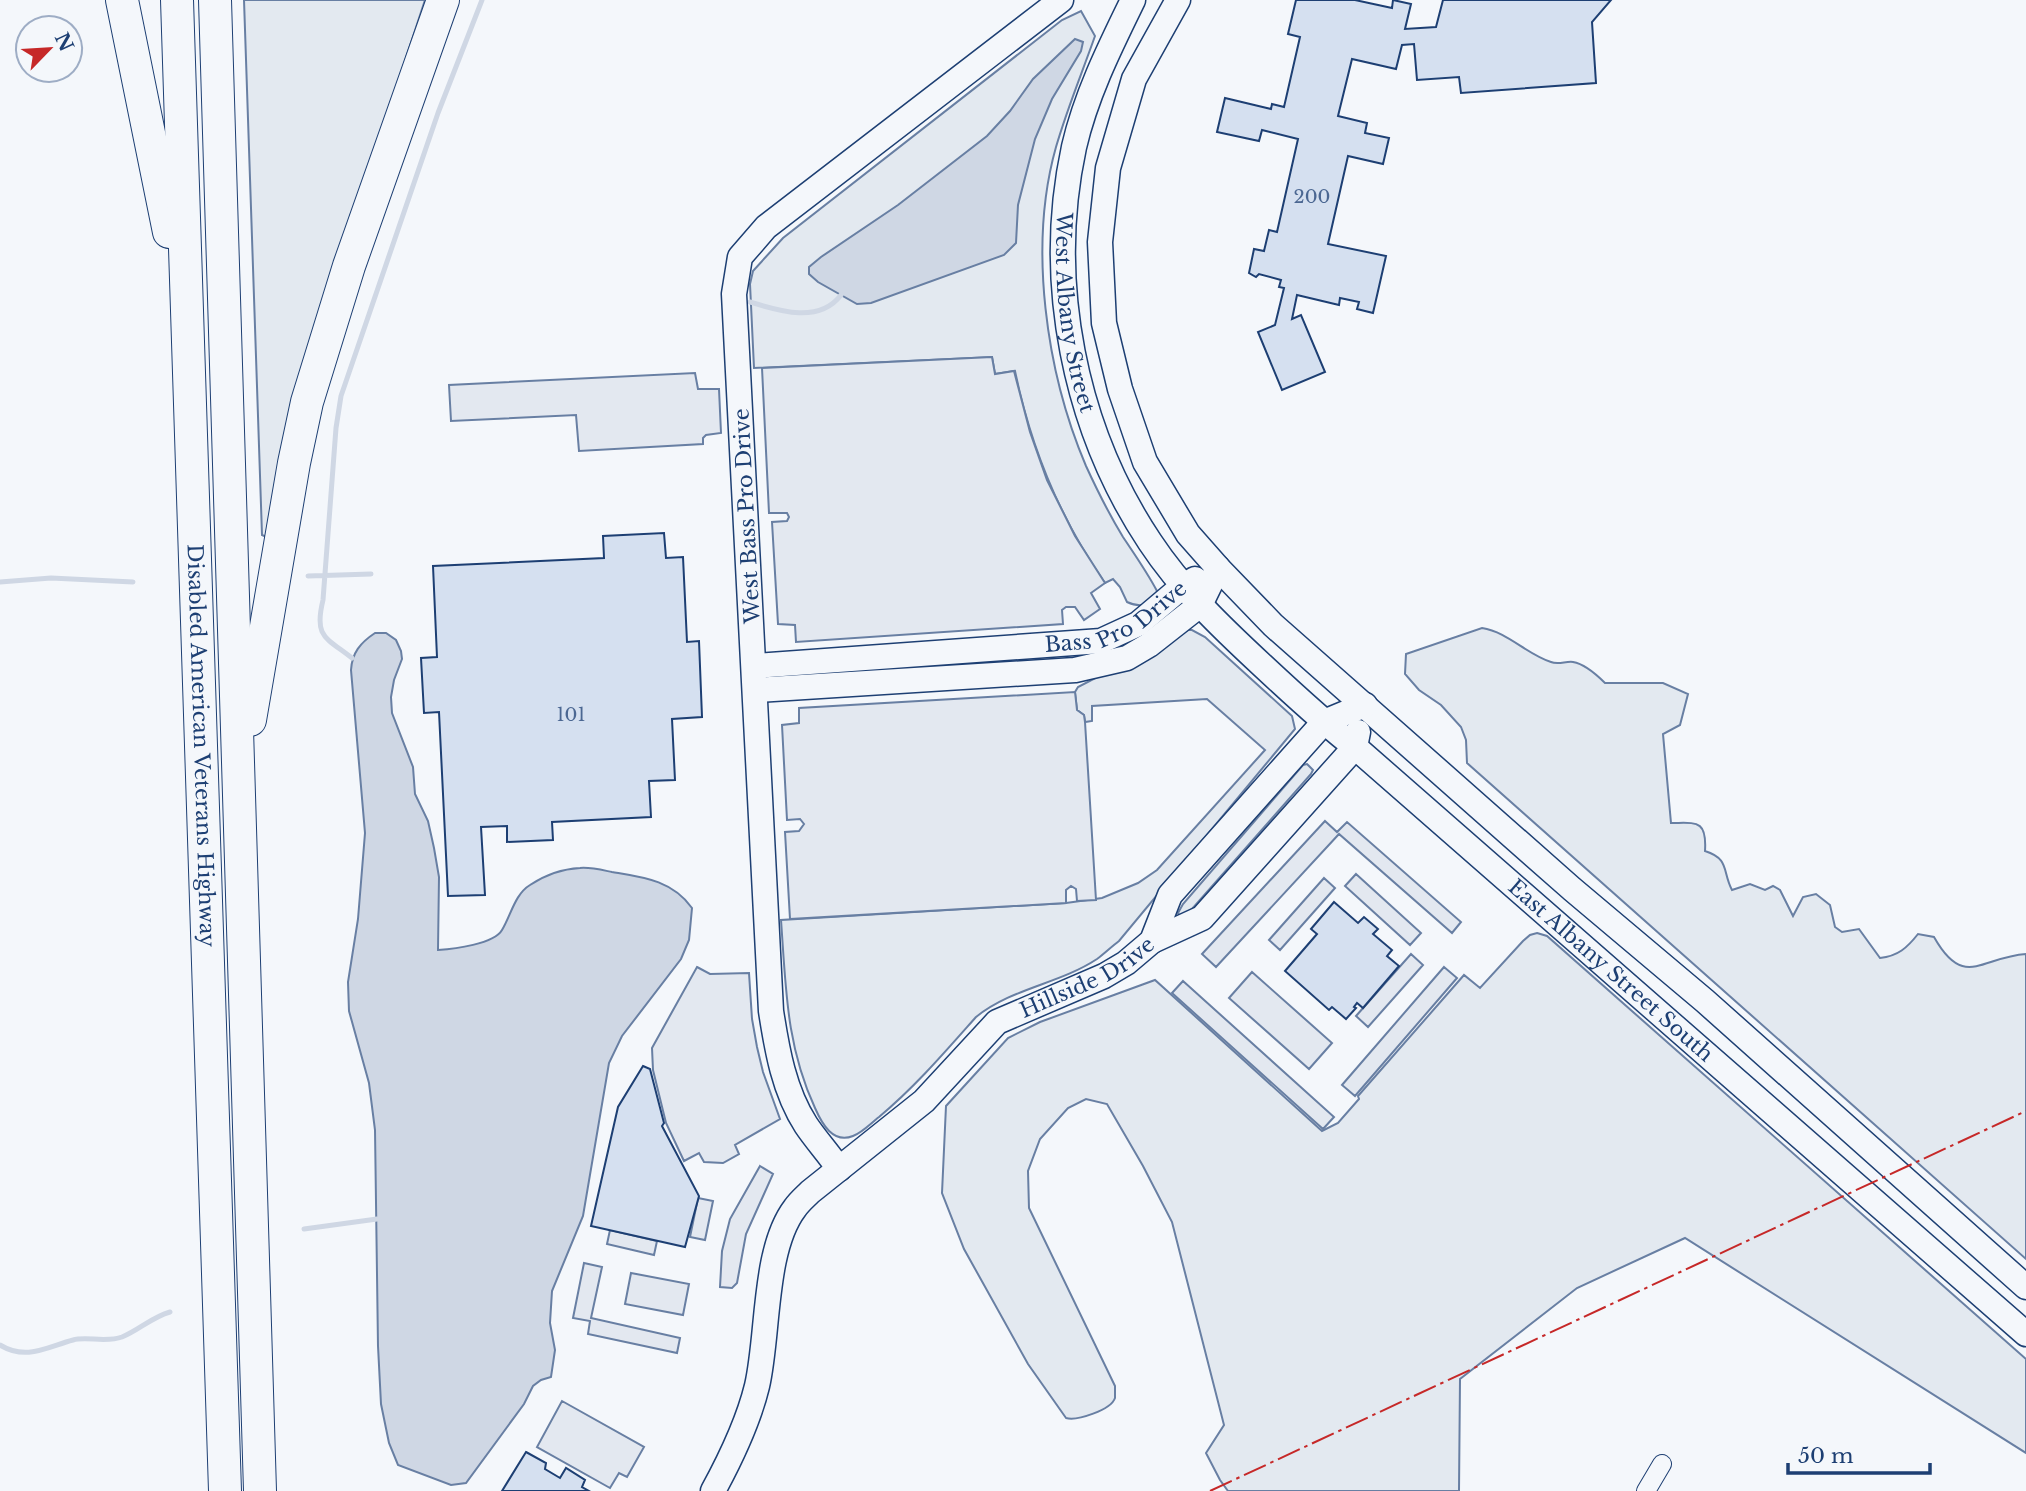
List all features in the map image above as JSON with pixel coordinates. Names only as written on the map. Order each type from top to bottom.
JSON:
[{"type":"highway","points":[[122,0],[187,315]]},
{"type":"highway","name":"Disabled American Veterans Highway","points":[[177,0],[225,1491]]},
{"type":"highway","name":"Disabled American Veterans Highway","points":[[215,0],[260,1491]]},
{"type":"highway","points":[[238,789],[307,402],[349,266],[443,0]]},
{"type":"street","name":"West Bass Pro Drive","points":[[839,1169],[805,1124],[790,1090],[777,1054],[771,1011],[756,678],[734,294],[740,257],[766,228],[1060,0]]},
{"type":"street","name":"West Albany Street","points":[[1133,0],[1102,62],[1074,146],[1063,232],[1065,307],[1083,401],[1118,488],[1150,542],[1182,586],[1200,604]]},
{"type":"street","name":"West Albany Street","points":[[1167,4],[1134,79],[1108,167],[1100,242],[1104,323],[1120,389],[1145,462],[1188,534],[1218,568]]},
{"type":"street","name":"Bass Pro Drive","points":[[756,678],[1101,641],[1138,624],[1182,586],[1218,568]]},
{"type":"street","name":"Bass Pro Drive","points":[[756,678],[1075,670],[1127,658],[1149,645],[1200,604],[1218,568]]},
{"type":"street","name":"East Albany Street South","points":[[1218,568],[1273,625],[1572,889],[1705,1001],[2026,1287]]},
{"type":"street","name":"East Albany Street South","points":[[1200,604],[1324,722],[2026,1334]]},
{"type":"street","name":"Hillside Drive","points":[[713,1491],[740,1435],[757,1385],[771,1277],[783,1229],[794,1209],[924,1101],[997,1022],[1104,976],[1126,963],[1152,941],[1170,895],[1324,722],[1366,705]]},
{"type":"street","points":[[1152,941],[1202,918],[1355,747],[1366,705]]},
{"type":"street","points":[[1646,1491],[1662,1464]]},
{"type":"shaded area","points":[[244,0],[425,0],[310,350],[269,538],[262,535]]},
{"type":"shaded area","points":[[1081,11],[1095,36],[1060,133],[1048,185],[1043,225],[1046,308],[1060,390],[1086,466],[1113,520],[1157,591],[1149,603],[1141,605],[1127,602],[1113,579],[1105,583],[1074,534],[1049,482],[1029,428],[1015,371],[995,374],[992,357],[754,368],[750,284],[753,271],[783,238],[1062,20]]},
{"type":"shaded area","points":[[1075,39],[1083,42],[1081,51],[1052,99],[1035,139],[1018,205],[1016,243],[1004,255],[871,303],[857,304],[809,274],[809,267],[821,257],[898,205],[987,136],[1010,111],[1033,79]]},
{"type":"shaded area","points":[[992,357],[995,374],[1014,371],[1030,432],[1047,480],[1075,536],[1105,583],[1091,593],[1100,609],[1084,620],[1075,607],[1066,607],[1062,610],[1063,624],[796,642],[795,625],[778,624],[772,522],[787,521],[789,517],[787,513],[769,513],[762,368]]},
{"type":"shaded area","points":[[695,373],[698,389],[719,389],[721,433],[706,435],[703,444],[579,451],[576,415],[451,421],[449,385]]},
{"type":"shaded area","points":[[1482,628],[1500,634],[1551,662],[1573,662],[1582,665],[1605,683],[1663,683],[1688,694],[1680,725],[1663,734],[1671,823],[1693,823],[1702,828],[1705,851],[1722,862],[1732,890],[1750,884],[1765,890],[1773,886],[1780,890],[1793,916],[1803,897],[1816,894],[1830,905],[1835,927],[1842,932],[1859,929],[1880,958],[1902,950],[1918,934],[1934,937],[1945,953],[1964,966],[2026,954],[2026,1259],[1467,763],[1466,740],[1461,727],[1441,705],[1419,690],[1405,674],[1406,654]]},
{"type":"shaded area","points":[[1188,630],[1205,637],[1292,716],[1295,729],[1119,941],[1097,959],[1067,975],[1020,992],[990,1007],[976,1017],[917,1081],[867,1127],[846,1138],[834,1135],[818,1114],[798,1062],[786,993],[781,920],[1066,903],[1102,898],[1138,883],[1157,870],[1265,750],[1207,699],[1092,706],[1092,721],[1085,722],[1084,715],[1077,710],[1075,692],[1078,687]]},
{"type":"shaded area","points":[[375,633],[386,633],[396,640],[401,651],[402,659],[391,697],[392,713],[413,767],[415,794],[428,821],[434,848],[439,877],[438,950],[473,945],[498,935],[525,889],[542,878],[567,870],[592,868],[656,881],[675,891],[692,908],[689,940],[681,959],[622,1036],[609,1063],[583,1216],[552,1291],[550,1323],[555,1350],[551,1377],[533,1386],[524,1404],[466,1483],[451,1485],[398,1465],[389,1443],[381,1404],[375,1130],[369,1083],[349,1011],[348,982],[358,919],[365,833],[351,670],[358,649]]},
{"type":"shaded area","points":[[1075,692],[1077,710],[1084,715],[1085,722],[1096,900],[1077,901],[1076,889],[1071,886],[1066,890],[1066,903],[790,919],[785,832],[799,831],[804,824],[800,819],[787,820],[782,725],[799,723],[799,708]]},
{"type":"shaded area","points":[[1307,764],[1313,770],[1311,774],[1192,909],[1180,917],[1178,913],[1183,904],[1303,765]]},
{"type":"shaded area","points":[[1325,821],[1337,832],[1347,822],[1461,922],[1452,933],[1339,834],[1216,967],[1202,954]]},
{"type":"shaded area","points":[[1356,874],[1421,933],[1410,945],[1345,886]]},
{"type":"shaded area","points":[[1324,878],[1335,888],[1280,950],[1269,940]]},
{"type":"shaded area","points":[[1537,933],[1547,936],[2026,1359],[2026,1453],[1685,1238],[1577,1288],[1460,1379],[1459,1491],[1228,1491],[1206,1453],[1224,1425],[1172,1222],[1107,1104],[1086,1099],[1068,1108],[1040,1139],[1028,1171],[1029,1208],[1115,1386],[1115,1398],[1107,1407],[1085,1416],[1066,1418],[1028,1364],[964,1249],[942,1193],[946,1106],[1008,1038],[1040,1022],[1155,980],[1322,1131],[1338,1123],[1359,1099],[1358,1096],[1464,975],[1480,988],[1523,941]]},
{"type":"shaded area","points":[[1411,954],[1423,965],[1368,1027],[1356,1016]]},
{"type":"shaded area","points":[[697,967],[710,974],[749,973],[757,1047],[780,1119],[735,1145],[739,1154],[723,1163],[704,1162],[699,1153],[684,1161],[666,1123],[653,1070],[652,1048]]},
{"type":"shaded area","points":[[1444,967],[1457,978],[1355,1096],[1342,1085]]},
{"type":"shaded area","points":[[1252,972],[1332,1043],[1309,1069],[1229,998]]},
{"type":"shaded area","points":[[1183,981],[1334,1117],[1323,1129],[1172,993]]},
{"type":"shaded area","points":[[760,1166],[773,1174],[746,1234],[737,1283],[732,1288],[720,1287],[722,1251],[730,1219]]},
{"type":"shaded area","points":[[698,1198],[713,1201],[705,1240],[690,1237]]},
{"type":"shaded area","points":[[610,1230],[657,1241],[654,1255],[607,1244]]},
{"type":"shaded area","points":[[584,1263],[602,1267],[591,1318],[680,1338],[677,1353],[588,1334],[590,1321],[573,1318]]},
{"type":"shaded area","points":[[631,1273],[689,1284],[683,1315],[625,1304]]},
{"type":"shaded area","points":[[562,1401],[644,1447],[627,1477],[619,1473],[610,1488],[537,1447]]},
{"type":"building","points":[[1296,0],[1355,0],[1392,8],[1393,0],[1411,4],[1405,29],[1436,27],[1443,0],[1611,0],[1592,22],[1596,83],[1461,93],[1459,77],[1417,80],[1414,44],[1402,45],[1396,69],[1352,59],[1338,116],[1367,123],[1365,133],[1389,138],[1383,164],[1348,156],[1328,244],[1386,256],[1373,313],[1357,309],[1359,302],[1340,298],[1339,305],[1297,295],[1292,319],[1301,315],[1325,372],[1282,390],[1258,332],[1275,325],[1284,288],[1279,287],[1281,280],[1259,274],[1256,277],[1249,273],[1254,249],[1264,251],[1269,230],[1277,232],[1298,139],[1262,130],[1259,141],[1217,132],[1225,98],[1271,109],[1272,104],[1284,107],[1300,37],[1288,34]]},
{"type":"building","points":[[664,533],[666,558],[683,557],[687,642],[699,641],[702,717],[672,719],[675,780],[649,781],[651,817],[552,822],[553,840],[507,842],[507,826],[481,827],[485,895],[448,896],[439,712],[424,713],[421,658],[437,657],[433,566],[604,558],[603,536]]},
{"type":"building","points":[[1334,902],[1358,923],[1364,917],[1378,929],[1373,934],[1392,950],[1387,956],[1399,966],[1363,1008],[1357,1003],[1346,1019],[1332,1007],[1329,1010],[1285,971],[1317,934],[1311,929]]},
{"type":"building","points":[[643,1066],[650,1069],[664,1123],[662,1126],[699,1196],[685,1247],[591,1226],[618,1107]]},
{"type":"building","points":[[526,1452],[546,1463],[545,1469],[560,1478],[566,1468],[585,1480],[582,1487],[589,1491],[502,1491]]},
{"type":"waterway","points":[[352,658],[324,635],[320,622],[341,396],[438,113],[482,0]]},
{"type":"waterway","points":[[750,302],[798,313],[822,310],[841,295]]},
{"type":"waterway","points":[[308,576],[371,574]]},
{"type":"waterway","points":[[0,582],[51,578],[133,582]]},
{"type":"waterway","points":[[304,1229],[377,1219]]},
{"type":"waterway","points":[[0,1345],[10,1350],[28,1352],[78,1339],[116,1339],[170,1312]]},
{"type":"power","points":[[1210,1491],[2026,1111]]}]
